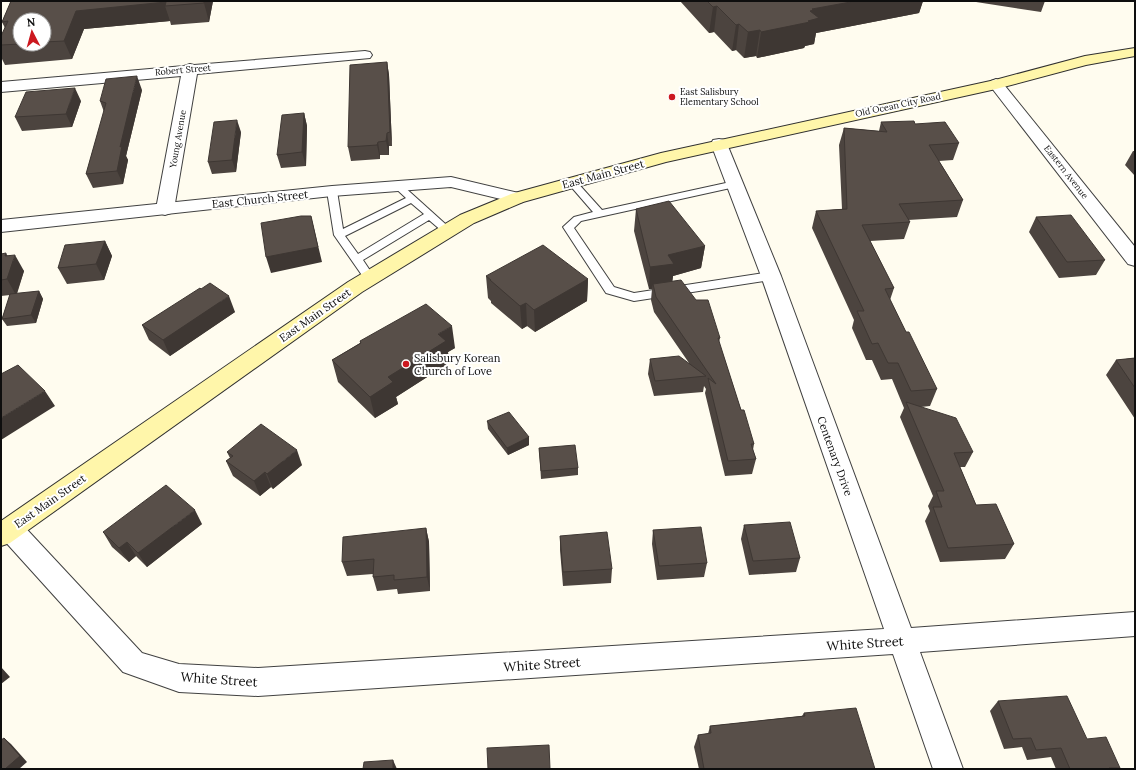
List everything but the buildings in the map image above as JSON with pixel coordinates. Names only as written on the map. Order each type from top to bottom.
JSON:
[{"type":"main road","name":"Old Ocean City Road","points":[[661,158],[996,84],[1085,61],[1135,52]]},
{"type":"main road","name":"East Main Street","points":[[5,532],[258,354],[370,278],[447,230],[467,219],[517,198],[661,158]]},
{"type":"street","name":"Robert Street","points":[[1,87],[190,69],[365,55]]},
{"type":"street","name":"Young Avenue","points":[[165,209],[190,69]]},
{"type":"street","name":"Eastern Avenue","points":[[996,84],[1135,260]]},
{"type":"street","name":"Centenary Drive","points":[[719,144],[771,276],[948,769]]},
{"type":"street","name":"East Church Street","points":[[1,226],[332,191],[451,182],[517,198]]},
{"type":"street","name":"White Street","points":[[5,532],[134,664],[179,678],[258,682],[902,641],[1135,624]]},
{"type":"lane","points":[[572,182],[600,214]]},
{"type":"lane","points":[[735,184],[578,219],[568,227],[610,290],[634,297],[771,276]]},
{"type":"lane","points":[[398,186],[447,230]]},
{"type":"lane","points":[[332,191],[339,235],[370,278]]},
{"type":"lane","points":[[339,235],[412,198]]},
{"type":"lane","points":[[357,259],[430,216]]},
{"type":"place","name":"East Salisbury Elementary School","points":[[672,97]]},
{"type":"place","name":"Salisbury Korean Church of Love","points":[[406,364]]}]
